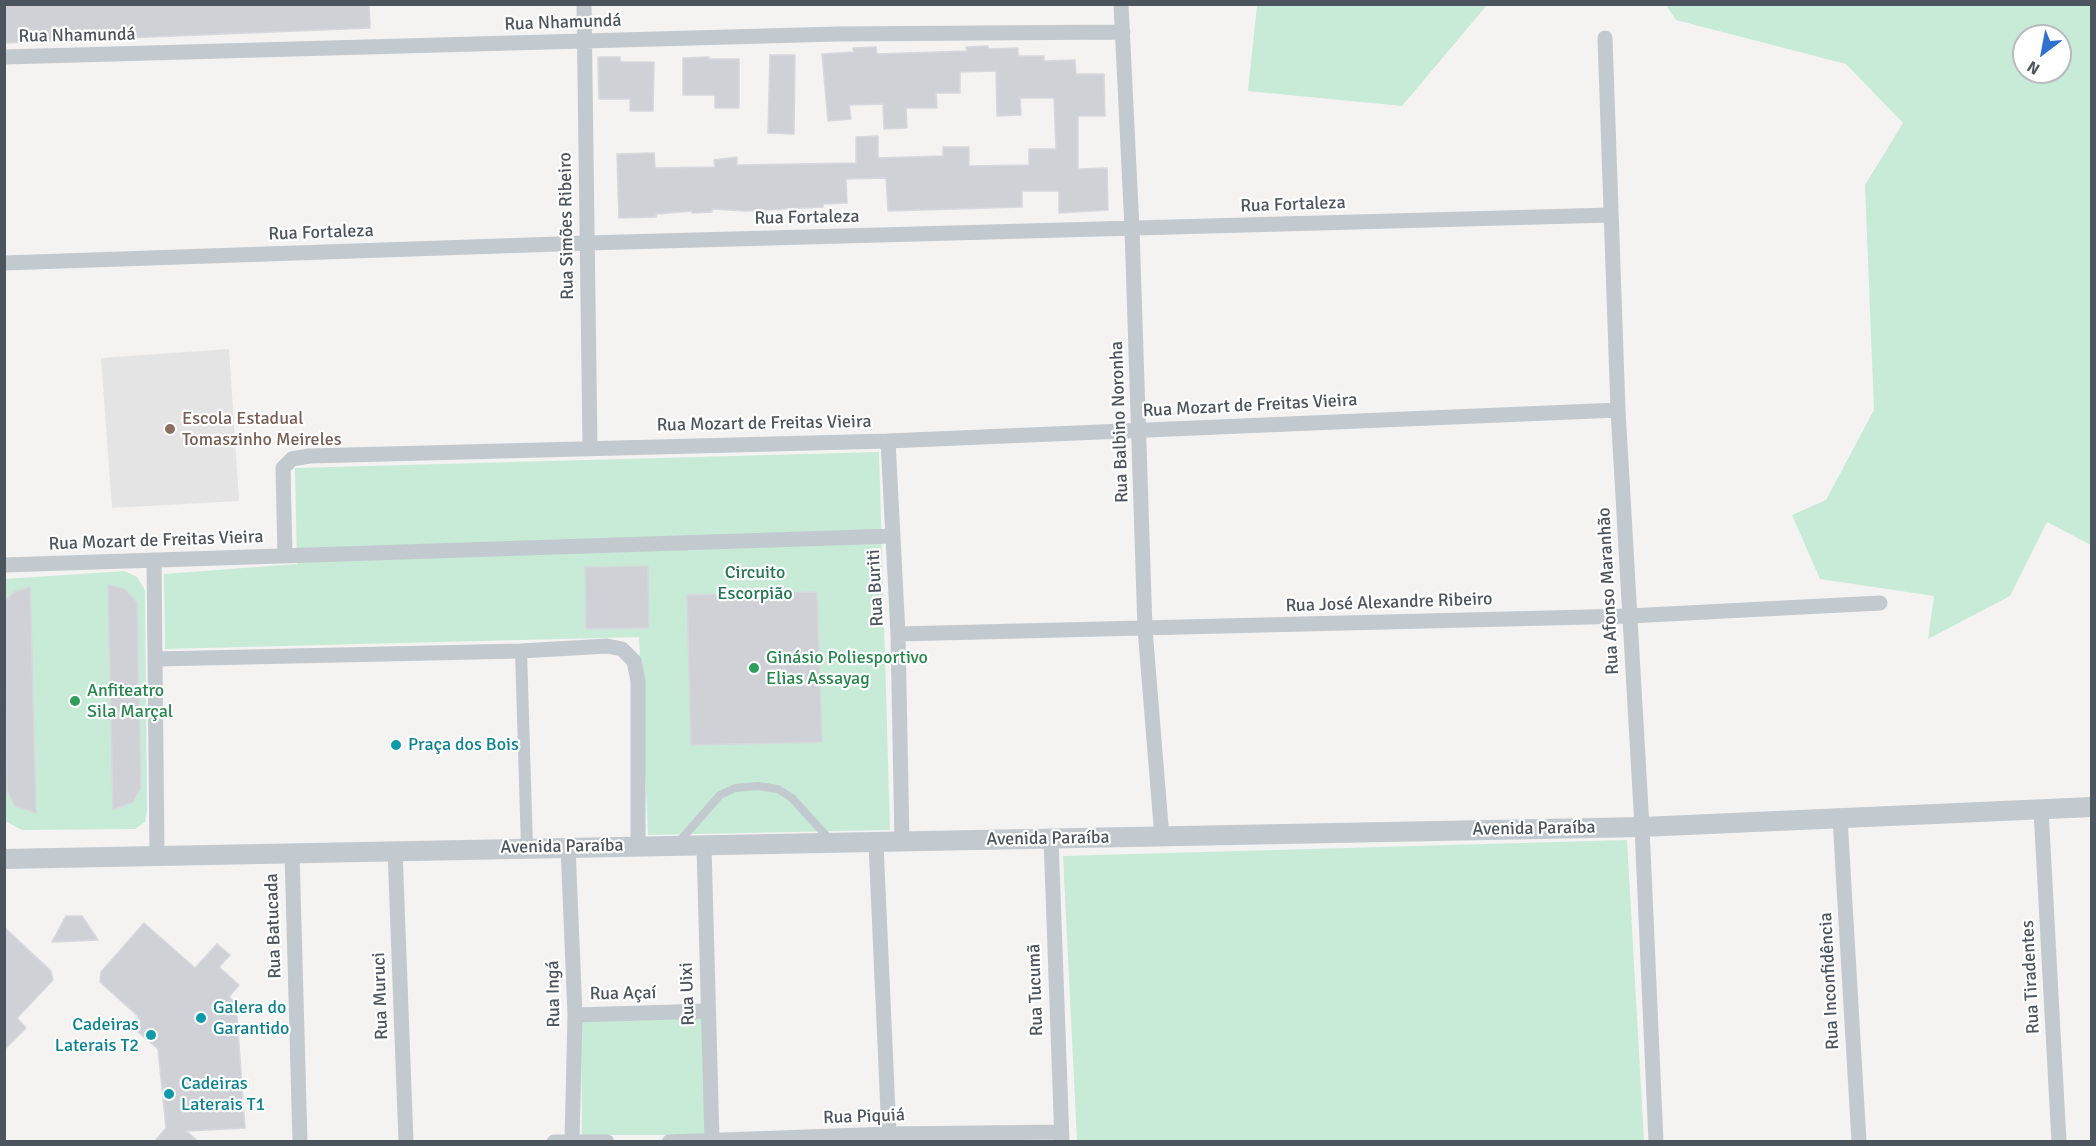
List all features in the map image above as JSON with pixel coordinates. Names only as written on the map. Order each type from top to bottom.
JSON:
[{"type":"street","name":"Rua Simões Ribeiro","points":[[584,4],[590,447]]},
{"type":"street","name":"Rua Balbino Noronha","points":[[1121,4],[1140,431],[1145,629],[1162,838]]},
{"type":"street","name":"Rua Nhamundá","points":[[4,57],[837,34],[1123,32]]},
{"type":"street","name":"Rua Afonso Maranhão","points":[[1605,38],[1618,410],[1642,827],[1656,1142]]},
{"type":"street","name":"Rua Fortaleza","points":[[4,263],[587,243],[1611,215]]},
{"type":"street","name":"Rua Mozart de Freitas Vieira","points":[[4,565],[285,556],[282,471],[292,459],[317,455],[888,441],[1618,410]]},
{"type":"street","name":"Rua Buriti","points":[[888,441],[898,634],[902,842]]},
{"type":"street","points":[[285,556],[893,536]]},
{"type":"street","points":[[154,560],[158,854]]},
{"type":"street","name":"Rua José Alexandre Ribeiro","points":[[898,634],[1629,616],[1880,603]]},
{"type":"street","points":[[156,659],[616,647],[626,652],[634,661],[639,703],[638,845]]},
{"type":"street","points":[[521,651],[527,848]]},
{"type":"street","name":"Avenida Paraíba","points":[[4,859],[638,845],[675,847],[876,844],[1051,838],[1162,838],[1642,827],[2091,807]]},
{"type":"street","name":"Rua Tiradentes","points":[[2041,810],[2059,1142]]},
{"type":"street","name":"Rua Inconfidência","points":[[1840,818],[1859,1142]]},
{"type":"street","name":"Rua Tucumã","points":[[1051,838],[1062,1137]]},
{"type":"street","points":[[876,844],[889,1134]]},
{"type":"street","name":"Rua Uixi","points":[[704,846],[712,1140]]},
{"type":"street","name":"Rua Ingá","points":[[568,847],[575,1015],[572,1141]]},
{"type":"street","name":"Rua Muruci","points":[[395,850],[406,1142]]},
{"type":"street","name":"Rua Batucada","points":[[292,853],[300,1142]]},
{"type":"street","name":"Rua Açaí","points":[[575,1015],[708,1011]]},
{"type":"street","name":"Rua Piquiá","points":[[669,1142],[818,1140],[889,1134],[1062,1137]]},
{"type":"street","points":[[554,1142],[607,1142]]},
{"type":"lane","points":[[675,847],[720,795],[735,788],[758,786],[778,789],[792,798],[834,844]]},
{"type":"shaded area","name":"Escola Estadual Tomaszinho Meireles","points":[[229,349],[239,501],[112,508],[101,358]]},
{"type":"green space","points":[[1257,4],[1487,5],[1402,106],[1248,91]]},
{"type":"green space","points":[[1666,5],[2091,5],[2091,545],[2047,522],[2010,596],[1928,639],[1934,596],[1820,579],[1792,515],[1826,500],[1874,410],[1865,185],[1903,123],[1846,64],[1676,20]]},
{"type":"green space","name":"Circuito Escorpião","points":[[879,452],[890,830],[648,835],[639,637],[165,649],[164,574],[297,564],[295,468]]},
{"type":"green space","name":"Anfiteatro Sila Marçal","points":[[124,571],[137,577],[145,590],[147,811],[145,822],[135,829],[22,830],[5,821],[5,579]]},
{"type":"green space","points":[[1627,840],[1644,1141],[1077,1141],[1063,856]]},
{"type":"green space","points":[[705,1016],[706,1135],[582,1135],[581,1022]]},
{"type":"building","points":[[4,4],[369,4],[370,28],[4,43]]},
{"type":"building","points":[[988,46],[988,49],[1018,48],[1018,56],[1044,56],[1044,61],[1075,60],[1076,74],[1104,74],[1105,116],[1078,116],[1078,169],[1107,168],[1108,210],[1059,213],[1059,191],[1022,191],[1022,207],[888,211],[886,178],[846,179],[847,203],[823,204],[823,207],[746,211],[712,209],[712,212],[692,213],[692,211],[656,214],[656,217],[619,218],[617,154],[654,153],[655,168],[715,167],[714,160],[737,157],[737,165],[856,163],[856,137],[878,136],[878,158],[943,156],[943,147],[969,147],[969,166],[1029,165],[1029,149],[1056,149],[1054,98],[1020,98],[1021,115],[997,116],[996,71],[960,72],[960,93],[936,93],[937,108],[906,108],[907,128],[884,129],[883,104],[849,105],[851,119],[828,121],[822,54],[854,52],[853,48],[876,47],[877,54],[967,51],[966,47]]},
{"type":"building","points":[[770,55],[795,55],[794,134],[768,133]]},
{"type":"building","points":[[598,57],[620,57],[620,62],[654,62],[653,111],[630,111],[630,99],[599,99]]},
{"type":"building","points":[[709,57],[709,59],[739,59],[739,108],[715,108],[715,95],[683,95],[683,58]]},
{"type":"building","points":[[648,566],[649,628],[586,629],[585,567]]},
{"type":"building","points":[[108,585],[125,589],[137,602],[141,787],[133,802],[113,810]]},
{"type":"building","points":[[30,587],[36,813],[15,806],[7,791],[4,602],[14,592]]},
{"type":"building","name":"Ginásio Poliesportivo Elias Assayag","points":[[817,592],[822,742],[691,745],[687,595]]},
{"type":"building","points":[[66,916],[82,916],[98,940],[52,942]]},
{"type":"building","name":"Galera do Garantido","points":[[144,923],[195,968],[217,944],[230,955],[219,967],[239,985],[229,997],[236,1003],[245,1128],[186,1131],[199,1142],[154,1142],[166,1128],[158,1049],[131,1026],[139,1017],[100,982],[101,972]]},
{"type":"building","points":[[4,927],[51,971],[53,980],[17,1018],[26,1028],[4,1050]]},
{"type":"place","name":"Escola Estadual Tomaszinho Meireles","points":[[170,429]]},
{"type":"place","name":"Ginásio Poliesportivo Elias Assayag","points":[[754,668]]},
{"type":"place","name":"Anfiteatro Sila Marçal","points":[[75,701]]},
{"type":"place","name":"Praça dos Bois","points":[[396,745]]},
{"type":"place","name":"Galera do Garantido","points":[[201,1018]]},
{"type":"place","name":"Cadeiras Laterais T2","points":[[151,1035]]},
{"type":"place","name":"Cadeiras Laterais T1","points":[[169,1094]]}]
